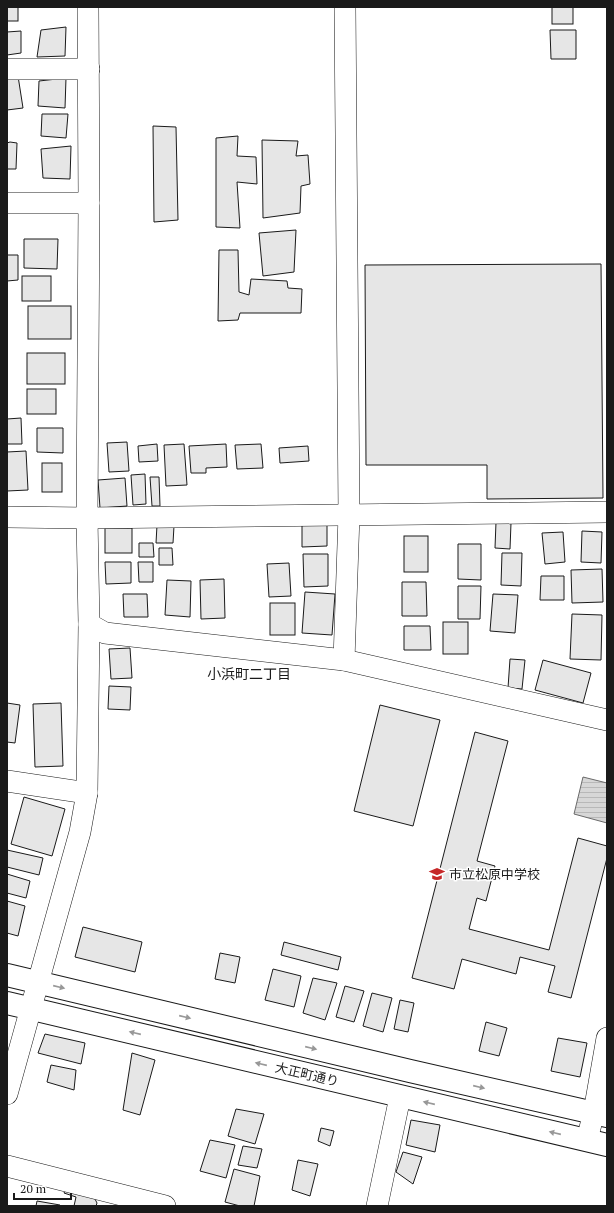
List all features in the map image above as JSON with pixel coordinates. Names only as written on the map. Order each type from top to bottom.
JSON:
[{"type":"highway","name":"大正町通り","points":[[7,975],[402,1069],[601,1114]]},
{"type":"highway","name":"大正町通り","points":[[7,1003],[597,1143]]},
{"type":"street","points":[[7,1094],[80,832],[87,793],[89,624],[87,518],[89,203],[88,7]]},
{"type":"street","points":[[344,660],[349,515],[345,7]]},
{"type":"street","points":[[7,69],[88,69]]},
{"type":"street","points":[[7,203],[89,203]]},
{"type":"street","points":[[7,517],[87,518],[607,512]]},
{"type":"street","points":[[89,624],[105,633],[344,660],[607,720]]},
{"type":"street","points":[[7,781],[87,793]]},
{"type":"street","points":[[597,1143],[601,1114],[607,1038]]},
{"type":"street","points":[[377,1206],[400,1096]]},
{"type":"street","points":[[7,1166],[165,1206]]},
{"type":"shaded area","points":[[583,777],[607,783],[607,823],[574,814]]},
{"type":"building","points":[[7,7],[18,7],[18,21],[7,21]]},
{"type":"building","points":[[552,7],[573,7],[573,24],[552,24]]},
{"type":"building","points":[[66,27],[65,56],[37,57],[41,30]]},
{"type":"building","points":[[550,30],[576,30],[576,59],[551,59]]},
{"type":"building","points":[[21,31],[21,53],[7,55],[7,32]]},
{"type":"building","points":[[18,76],[23,108],[7,110],[7,79]]},
{"type":"building","points":[[66,78],[65,108],[38,106],[39,81]]},
{"type":"building","points":[[42,114],[68,114],[66,138],[41,136]]},
{"type":"building","points":[[153,126],[176,127],[178,220],[154,222]]},
{"type":"building","points":[[238,136],[237,156],[256,157],[257,184],[237,182],[240,228],[216,227],[216,138]]},
{"type":"building","points":[[262,140],[298,141],[296,156],[308,155],[310,184],[301,186],[300,213],[263,218]]},
{"type":"building","points":[[7,143],[17,143],[16,169],[7,169]]},
{"type":"building","points":[[71,146],[70,179],[43,178],[41,149]]},
{"type":"building","points":[[296,230],[294,272],[263,276],[259,233]]},
{"type":"building","points":[[24,239],[58,239],[57,269],[24,268]]},
{"type":"building","points":[[219,250],[238,250],[239,292],[249,295],[251,279],[287,281],[288,288],[302,289],[301,313],[240,313],[238,320],[218,321]]},
{"type":"building","points":[[7,255],[18,255],[18,280],[7,281]]},
{"type":"building","points":[[601,264],[603,498],[487,499],[487,465],[366,465],[365,265]]},
{"type":"building","points":[[22,276],[51,276],[51,301],[22,301]]},
{"type":"building","points":[[28,306],[71,306],[71,339],[28,339]]},
{"type":"building","points":[[27,353],[65,353],[65,384],[27,384]]},
{"type":"building","points":[[27,389],[56,389],[56,414],[27,414]]},
{"type":"building","points":[[21,418],[22,444],[7,444],[7,419]]},
{"type":"building","points":[[37,428],[63,428],[63,453],[37,452]]},
{"type":"building","points":[[127,442],[129,471],[109,472],[107,443]]},
{"type":"building","points":[[157,444],[158,461],[139,462],[138,446]]},
{"type":"building","points":[[184,444],[187,485],[166,486],[164,445]]},
{"type":"building","points":[[226,444],[227,467],[206,468],[206,473],[191,473],[189,446]]},
{"type":"building","points":[[261,444],[263,468],[237,469],[235,445]]},
{"type":"building","points":[[308,446],[309,461],[280,463],[279,448]]},
{"type":"building","points":[[26,451],[28,490],[7,491],[7,452]]},
{"type":"building","points":[[42,463],[62,463],[62,492],[42,492]]},
{"type":"building","points":[[145,474],[146,504],[133,505],[131,475]]},
{"type":"building","points":[[150,477],[159,477],[160,506],[152,506]]},
{"type":"building","points":[[125,478],[127,506],[100,508],[98,480]]},
{"type":"building","points":[[327,522],[327,546],[302,547],[302,523]]},
{"type":"building","points":[[496,522],[511,523],[510,549],[495,548]]},
{"type":"building","points":[[157,525],[174,526],[173,543],[156,543]]},
{"type":"building","points":[[105,528],[132,528],[132,553],[105,553]]},
{"type":"building","points":[[582,531],[602,532],[601,563],[581,562]]},
{"type":"building","points":[[563,532],[565,562],[545,564],[542,533]]},
{"type":"building","points":[[404,536],[428,536],[428,572],[404,572]]},
{"type":"building","points":[[139,543],[153,543],[154,557],[139,557]]},
{"type":"building","points":[[458,544],[481,544],[481,580],[458,579]]},
{"type":"building","points":[[159,548],[172,548],[173,565],[159,565]]},
{"type":"building","points":[[502,553],[522,553],[521,586],[501,585]]},
{"type":"building","points":[[303,554],[328,554],[328,586],[304,587]]},
{"type":"building","points":[[105,562],[131,562],[131,583],[106,584]]},
{"type":"building","points":[[138,562],[153,562],[153,582],[139,582]]},
{"type":"building","points":[[289,563],[291,596],[269,597],[267,564]]},
{"type":"building","points":[[602,569],[603,602],[572,603],[571,570]]},
{"type":"building","points":[[541,576],[564,576],[564,600],[540,600]]},
{"type":"building","points":[[224,579],[225,618],[201,619],[200,580]]},
{"type":"building","points":[[167,580],[191,581],[190,617],[165,615]]},
{"type":"building","points":[[402,582],[426,582],[427,616],[402,616]]},
{"type":"building","points":[[458,586],[481,586],[480,619],[458,619]]},
{"type":"building","points":[[305,592],[335,594],[332,635],[302,633]]},
{"type":"building","points":[[123,594],[147,594],[148,617],[124,617]]},
{"type":"building","points":[[493,594],[518,595],[515,633],[490,631]]},
{"type":"building","points":[[270,603],[295,603],[295,635],[270,635]]},
{"type":"building","points":[[572,614],[602,615],[601,660],[570,659]]},
{"type":"building","points":[[443,622],[468,622],[468,654],[443,654]]},
{"type":"building","points":[[404,626],[430,626],[431,650],[404,650]]},
{"type":"building","points":[[130,648],[132,678],[111,679],[109,649]]},
{"type":"building","points":[[510,659],[525,660],[522,689],[508,688]]},
{"type":"building","points":[[543,660],[591,673],[583,703],[535,690]]},
{"type":"building","points":[[109,686],[131,687],[130,710],[108,709]]},
{"type":"building","points":[[7,703],[20,705],[15,743],[7,742]]},
{"type":"building","points":[[61,703],[63,766],[35,767],[33,704]]},
{"type":"building","points":[[380,705],[440,720],[413,826],[354,811]]},
{"type":"building","points":[[475,732],[508,741],[477,861],[495,866],[486,901],[477,898],[469,929],[549,950],[578,838],[607,846],[607,858],[571,998],[548,992],[555,966],[520,957],[516,974],[462,959],[454,989],[412,978]]},
{"type":"building","points":[[24,797],[65,809],[52,856],[11,844]]},
{"type":"building","points":[[7,850],[43,858],[39,875],[7,867]]},
{"type":"building","points":[[7,874],[30,881],[26,898],[7,893]]},
{"type":"building","points":[[7,901],[25,906],[18,936],[7,933]]},
{"type":"building","points":[[83,927],[142,942],[135,972],[75,957]]},
{"type":"building","points":[[284,942],[341,957],[338,970],[281,955]]},
{"type":"building","points":[[220,953],[240,957],[235,983],[215,979]]},
{"type":"building","points":[[273,969],[301,976],[294,1007],[265,1000]]},
{"type":"building","points":[[313,978],[337,983],[325,1020],[303,1013]]},
{"type":"building","points":[[345,986],[364,991],[354,1022],[336,1017]]},
{"type":"building","points":[[372,993],[392,998],[383,1032],[363,1026]]},
{"type":"building","points":[[400,1000],[414,1003],[408,1032],[394,1029]]},
{"type":"building","points":[[486,1022],[507,1028],[499,1056],[479,1051]]},
{"type":"building","points":[[45,1034],[85,1043],[81,1064],[38,1053]]},
{"type":"building","points":[[558,1038],[587,1043],[580,1077],[551,1071]]},
{"type":"building","points":[[132,1053],[155,1060],[140,1115],[123,1110]]},
{"type":"building","points":[[51,1065],[76,1070],[74,1090],[47,1082]]},
{"type":"building","points":[[236,1109],[264,1114],[255,1144],[228,1136]]},
{"type":"building","points":[[411,1120],[440,1125],[435,1152],[406,1145]]},
{"type":"building","points":[[321,1128],[334,1131],[330,1146],[318,1141]]},
{"type":"building","points":[[210,1140],[235,1145],[226,1178],[200,1171]]},
{"type":"building","points":[[243,1146],[262,1149],[257,1168],[238,1165]]},
{"type":"building","points":[[403,1152],[422,1157],[413,1184],[396,1172]]},
{"type":"building","points":[[298,1160],[318,1164],[310,1196],[292,1190]]},
{"type":"building","points":[[234,1169],[260,1176],[254,1206],[240,1206],[225,1202]]},
{"type":"building","points":[[66,1189],[93,1195],[97,1203],[96,1206],[74,1206],[76,1197],[64,1193]]},
{"type":"building","points":[[37,1201],[60,1205],[60,1206],[36,1206]]},
{"type":"place","name":"市立松原中学校","points":[[437,874]]},
{"type":"district","name":"小浜町二丁目","points":[[249,674]]}]
